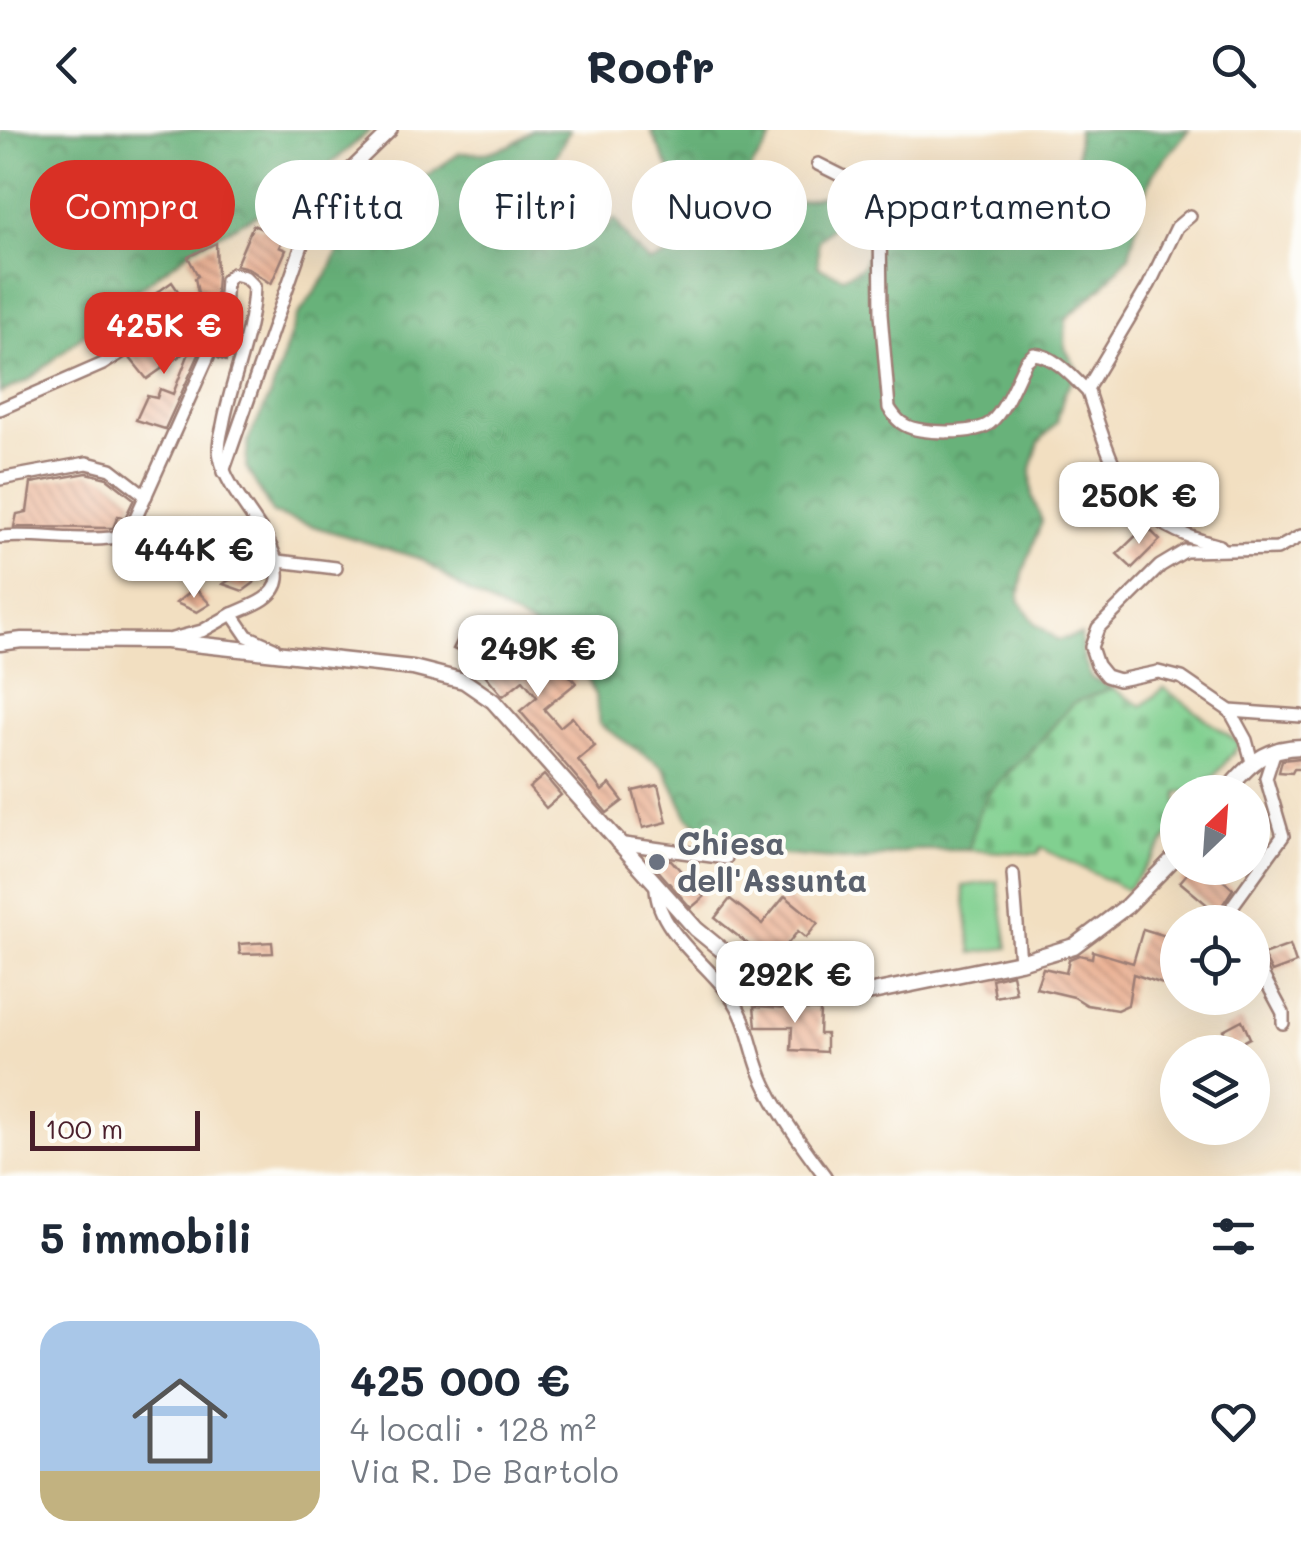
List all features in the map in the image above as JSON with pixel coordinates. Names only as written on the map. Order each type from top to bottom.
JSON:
[{"type":"main road","points":[[0,643],[166,641],[413,668],[464,682],[493,701],[656,888],[725,956],[756,978],[800,998],[833,1000],[1020,962],[1074,946],[1127,906],[1160,872]]},
{"type":"main road","points":[[1241,775],[1252,762],[1275,750],[1301,747]]},
{"type":"street","points":[[223,472],[316,202],[391,130]]},
{"type":"street","points":[[818,164],[862,186],[880,220],[880,314],[890,408],[896,419],[919,430],[966,431],[984,427],[994,420],[1026,361],[1034,354],[1060,365],[1089,393]]},
{"type":"street","points":[[1190,216],[1177,226],[1149,284],[1088,389],[1115,472],[1138,507],[1189,538],[1234,550]]},
{"type":"street","points":[[0,537],[102,541],[128,535],[223,323],[226,280],[233,274],[245,276],[254,286],[254,306],[218,452],[223,472],[278,561],[278,584],[270,595],[202,631],[166,641]]},
{"type":"street","points":[[0,409],[103,364],[160,327],[172,327],[215,342]]},
{"type":"street","points":[[0,478],[87,463],[111,469],[146,496]]},
{"type":"street","points":[[1252,762],[1246,740],[1230,711],[1182,678],[1158,672],[1119,680],[1106,676],[1091,648],[1098,628],[1160,566],[1185,551],[1277,549],[1301,536]]},
{"type":"street","points":[[278,561],[336,568]]},
{"type":"street","points":[[232,614],[247,636],[292,654]]},
{"type":"street","points":[[1230,711],[1301,716]]},
{"type":"street","points":[[1234,905],[1282,836],[1266,778],[1275,750]]},
{"type":"street","points":[[618,844],[726,858]]},
{"type":"street","points":[[1013,874],[1020,962]]},
{"type":"street","points":[[656,888],[657,901],[687,950],[744,1015],[760,1074],[826,1176]]},
{"type":"street","points":[[1270,990],[1283,1023]]},
{"type":"green space","points":[[0,130],[371,130],[335,160],[255,160],[255,216],[235,226],[235,160],[30,160],[30,250],[192,250],[29,380],[0,393]]},
{"type":"green space","points":[[532,130],[570,130],[553,160],[459,160],[459,250],[612,250],[615,219],[632,250],[638,250],[649,262],[675,250],[807,250],[807,199],[827,195],[827,231],[818,240],[818,267],[843,277],[862,267],[869,250],[1130,250],[1105,284],[1066,319],[1065,348],[1078,371],[1064,394],[1057,422],[1039,442],[1031,469],[1032,496],[1042,521],[1023,573],[1019,600],[1035,623],[1058,640],[1081,635],[1082,653],[1091,678],[1112,688],[1073,703],[978,814],[969,850],[915,850],[860,861],[760,853],[733,847],[688,818],[664,768],[599,724],[596,698],[587,675],[531,626],[465,590],[421,559],[273,514],[246,467],[248,440],[271,394],[296,318],[327,275],[339,250],[439,250],[439,167],[460,153],[487,153],[511,145]]},
{"type":"green space","points":[[651,130],[775,130],[757,160],[665,160]]},
{"type":"green space","points":[[1078,130],[1189,130],[1153,173],[1146,192],[1146,160],[1077,160]]},
{"type":"green space","points":[[1112,688],[1142,706],[1164,688],[1240,744],[1215,775],[1160,775],[1160,848],[1127,890],[1041,848],[1038,854],[969,850],[988,793],[1073,703]]},
{"type":"green space","points":[[998,881],[1008,948],[972,953],[963,886]]},
{"type":"building","points":[[253,225],[255,250],[286,250],[271,284],[248,268],[236,265]]},
{"type":"building","points":[[202,250],[216,250],[214,321],[209,331],[170,318],[155,294],[172,282],[180,294],[166,304],[189,306],[205,329],[195,278],[198,276],[188,257]]},
{"type":"building","points":[[229,333],[236,336],[226,361],[218,358]]},
{"type":"building","points":[[163,336],[202,348],[165,429],[136,420],[147,396],[157,398],[160,389],[173,394],[191,348],[147,379],[130,358]]},
{"type":"building","points":[[87,473],[107,478],[134,499],[125,518],[118,516],[113,528],[14,527],[17,514],[27,512],[31,483]]},
{"type":"building","points":[[1146,526],[1160,540],[1132,568],[1117,554]]},
{"type":"building","points":[[213,563],[259,568],[254,583],[243,591],[223,584],[230,580],[210,577]]},
{"type":"building","points":[[195,588],[210,604],[197,612],[176,603]]},
{"type":"building","points":[[462,631],[495,647],[515,631],[523,641],[528,637],[555,670],[561,666],[576,683],[544,709],[560,727],[572,717],[595,746],[578,760],[602,791],[610,784],[623,801],[607,813],[520,711],[537,697],[523,680],[503,696],[470,657],[453,649]]},
{"type":"building","points":[[1301,758],[1301,769],[1279,772],[1282,760]]},
{"type":"building","points":[[544,775],[561,795],[546,808],[529,788]]},
{"type":"building","points":[[658,785],[667,822],[643,828],[633,791]]},
{"type":"building","points":[[649,860],[671,860],[704,897],[691,908]]},
{"type":"building","points":[[1184,885],[1228,885],[1233,889],[1222,905],[1207,905]]},
{"type":"building","points":[[785,896],[818,923],[806,938],[798,931],[772,963],[715,918],[730,899],[762,924]]},
{"type":"building","points":[[1143,929],[1160,934],[1160,983],[1133,974],[1128,1005],[1117,1010],[1087,1005],[1074,997],[1036,988],[1043,968],[1066,973],[1069,959],[1079,955],[1092,958],[1093,951],[1133,963]]},
{"type":"building","points":[[272,942],[273,953],[240,954],[239,944]]},
{"type":"building","points":[[1290,945],[1296,963],[1272,972],[1270,952]]},
{"type":"building","points":[[1012,974],[1016,993],[995,997],[992,979]]},
{"type":"building","points":[[754,1006],[820,1010],[819,1034],[826,1034],[826,1052],[791,1050],[792,1027],[756,1027]]},
{"type":"building","points":[[1242,1020],[1249,1035],[1225,1035],[1223,1030]]},
{"type":"place","name":"Chiesa dell'Assunta","points":[[657,862]]}]
